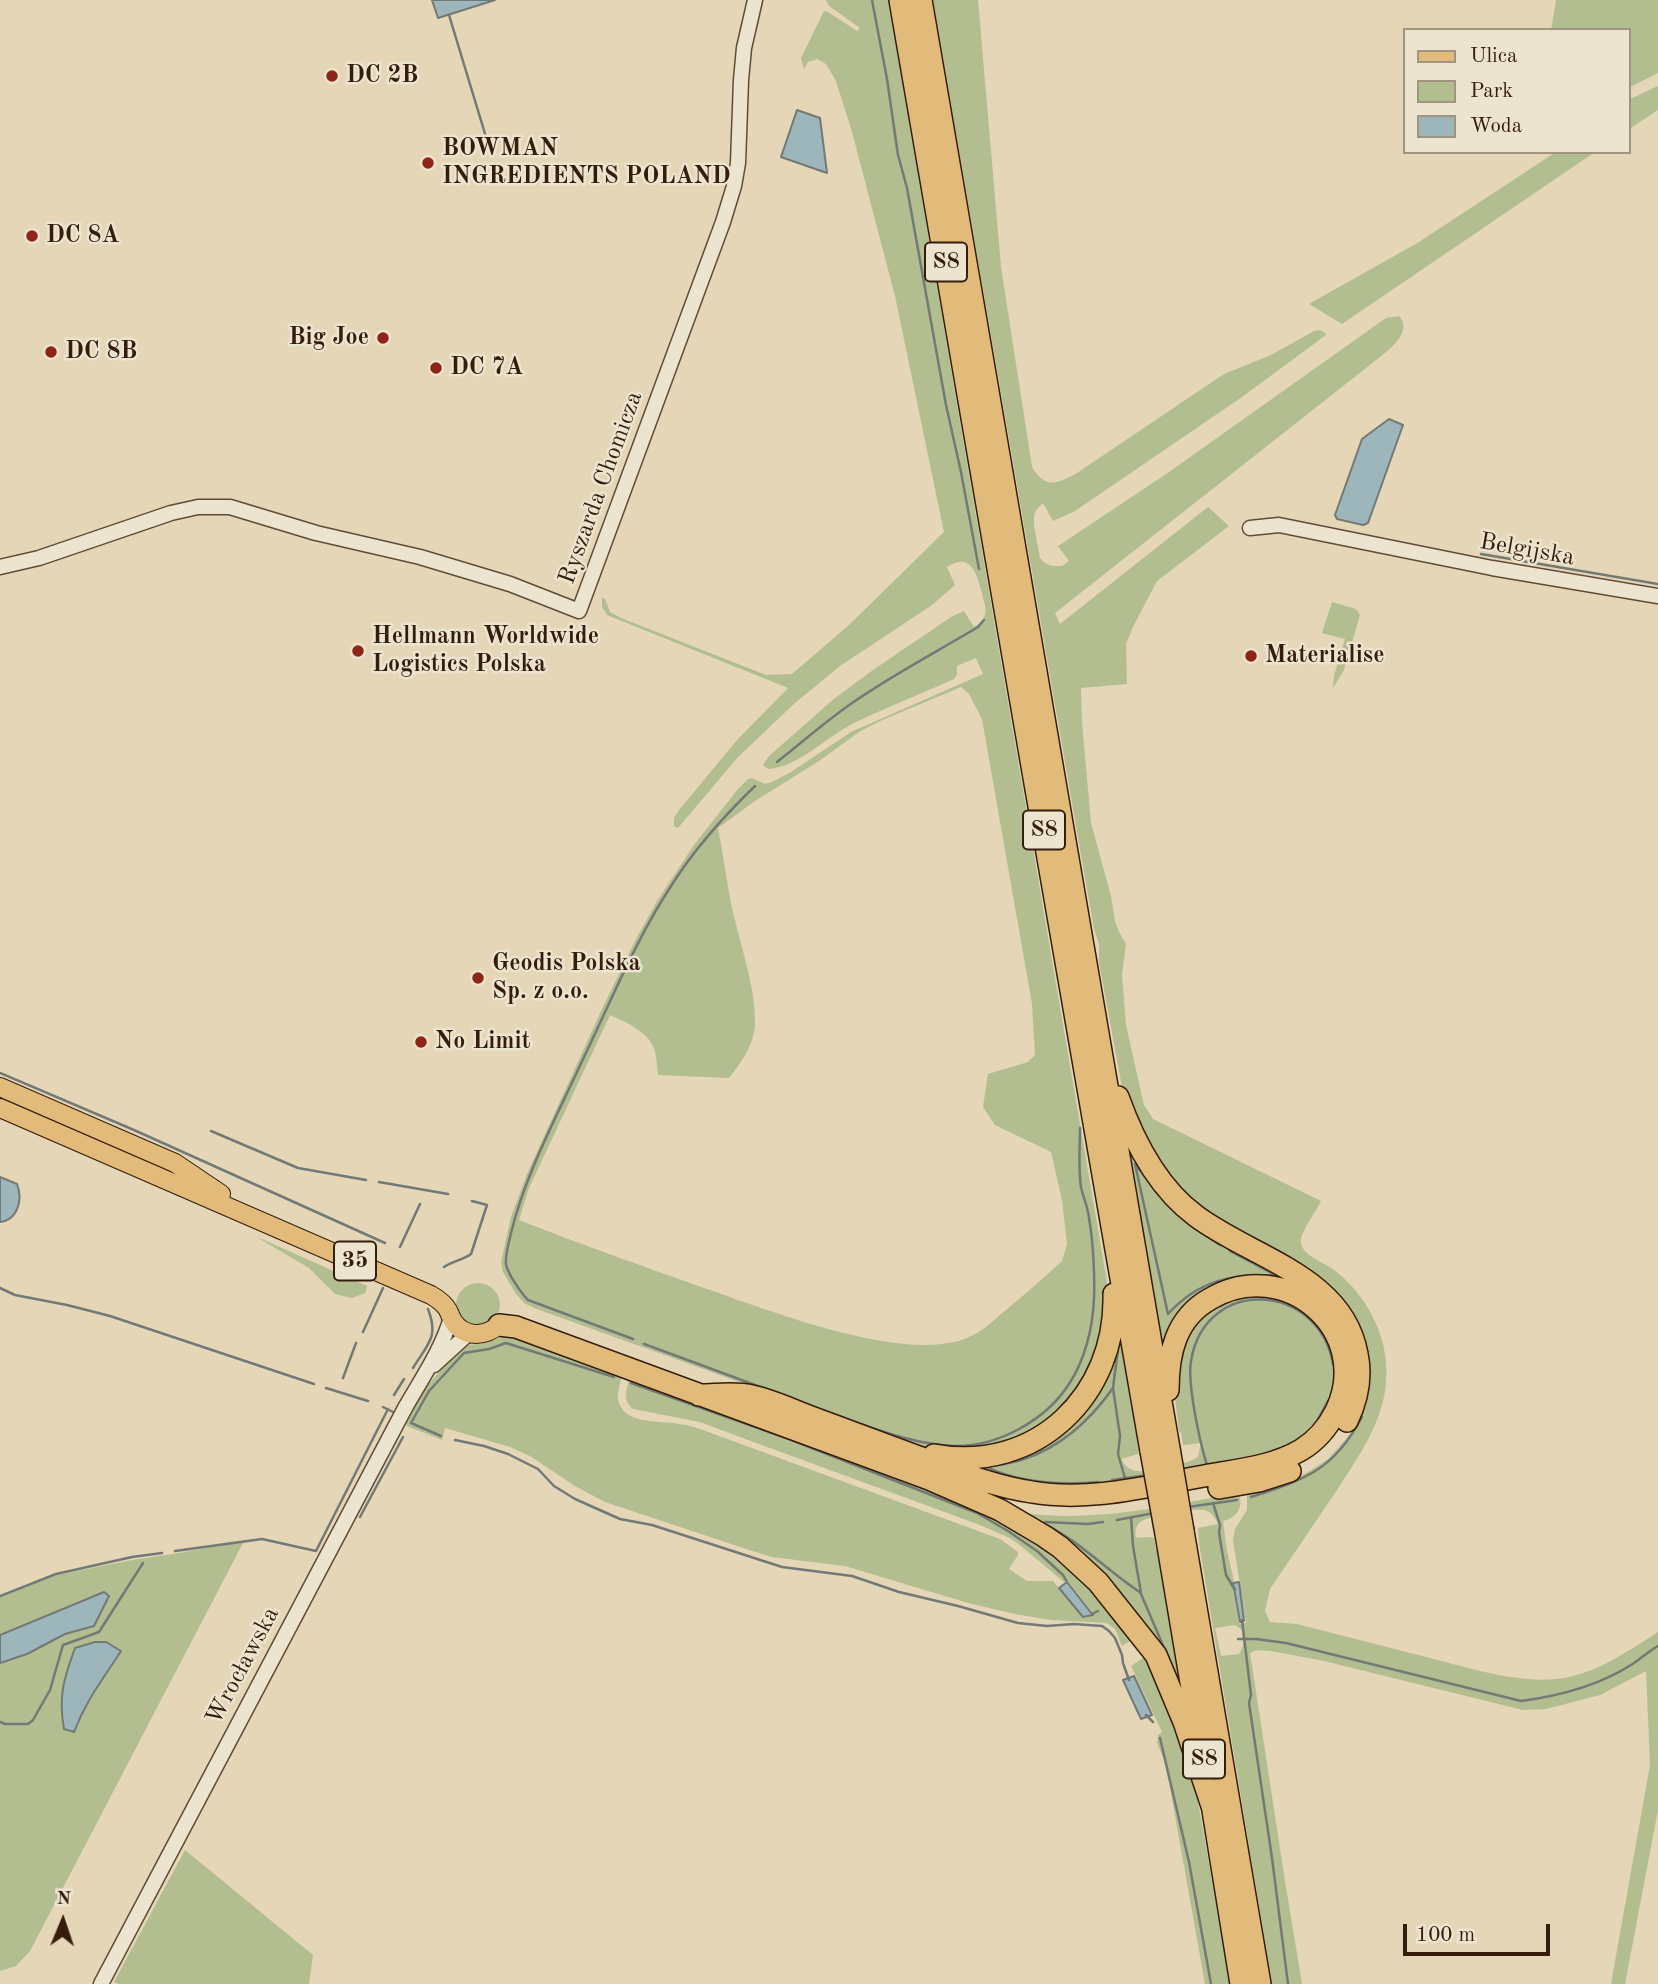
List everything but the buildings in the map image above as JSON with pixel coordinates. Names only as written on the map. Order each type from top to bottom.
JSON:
[{"type":"highway","name":"S8","points":[[900,0],[959,331],[1095,1136],[1160,1449]]},
{"type":"highway","name":"S8","points":[[921,0],[1100,1042],[1174,1532],[1260,1984]]},
{"type":"highway","points":[[929,1479],[1019,1504],[1063,1509],[1108,1506],[1259,1481],[1291,1471],[1316,1458],[1328,1447],[1351,1413],[1357,1391],[1359,1367],[1356,1345],[1346,1322],[1331,1301],[1307,1281],[1196,1216],[1168,1188],[1153,1169],[1131,1130],[1100,1042]]},
{"type":"highway","points":[[879,1442],[939,1456],[985,1456],[1021,1446],[1040,1437],[1083,1399],[1107,1353],[1115,1302],[1096,1173],[1095,1136]]},
{"type":"highway","points":[[699,1395],[751,1396],[989,1483],[1023,1491],[1058,1495],[1124,1491],[1264,1464],[1292,1454],[1313,1442],[1329,1424],[1339,1404],[1344,1383],[1344,1363],[1339,1340],[1326,1318],[1302,1297],[1268,1285],[1237,1288],[1213,1296],[1201,1304],[1177,1335],[1168,1363],[1160,1449]]},
{"type":"highway","points":[[499,1325],[516,1327],[929,1479],[1000,1510],[1060,1547],[1106,1591],[1156,1655],[1184,1722],[1213,1810]]},
{"type":"highway","name":"S8","points":[[1174,1532],[1213,1810],[1241,1984]]},
{"type":"main road","name":"35","points":[[0,1087],[175,1164],[259,1219]]},
{"type":"main road","name":"35","points":[[0,1108],[431,1295],[448,1309],[458,1327],[469,1333]]},
{"type":"main road","points":[[469,1333],[485,1333],[499,1325]]},
{"type":"street","name":"Ryszarda Chomicza","points":[[0,567],[39,558],[171,513],[198,507],[230,507],[316,533],[420,557],[510,584],[579,611],[719,235],[734,186],[738,163],[744,48],[755,0]]},
{"type":"street","name":"Belgijska","points":[[1250,528],[1279,525],[1504,570],[1658,596]]},
{"type":"street","points":[[428,1371],[451,1318]]},
{"type":"street","points":[[428,1371],[469,1333]]},
{"type":"street","name":"Wrocławska","points":[[101,1984],[405,1408],[428,1371]]},
{"type":"green space","points":[[826,0],[888,0],[1107,1282],[1102,1344],[1075,1396],[1036,1431],[988,1448],[928,1448],[911,1444],[534,1308],[524,1303],[516,1294],[503,1272],[501,1262],[511,1217],[527,1174],[636,939],[694,845],[738,789],[752,778],[765,784],[772,782],[851,732],[983,674],[976,658],[957,666],[954,679],[854,723],[791,763],[768,769],[763,765],[769,756],[835,698],[951,617],[964,611],[974,627],[981,622],[986,610],[975,573],[967,563],[955,563],[947,567],[955,585],[932,605],[840,666],[795,703],[738,757],[678,828],[674,826],[674,818],[679,810],[737,740],[788,688],[607,615],[602,607],[602,598],[605,599],[610,612],[621,618],[766,675],[792,674],[849,625],[944,532],[895,296],[852,132],[836,81],[826,64],[817,59],[808,62],[804,69],[801,58],[824,11],[857,31],[860,28],[829,6]],"holes":[[[961,687],[969,694],[982,719],[1032,1004],[1035,1055],[1028,1062],[988,1074],[983,1107],[995,1125],[1051,1152],[1062,1200],[1067,1244],[1062,1261],[992,1322],[967,1338],[940,1344],[908,1344],[836,1331],[764,1309],[519,1220],[529,1188],[610,1015],[634,1027],[650,1041],[655,1053],[658,1075],[729,1078],[747,1051],[755,1028],[754,1006],[731,903],[718,828],[859,732]]]},
{"type":"green space","points":[[933,0],[978,0],[1001,267],[1032,467],[1042,479],[1057,482],[1077,473],[1224,374],[1271,355],[1314,331],[1319,330],[1326,335],[1242,397],[1075,511],[1053,521],[1043,503],[1036,510],[1034,526],[1040,558],[1045,563],[1062,566],[1069,561],[1058,546],[1169,472],[1386,318],[1399,316],[1403,322],[1399,339],[1385,353],[1055,613],[1060,624],[1208,507],[1229,526],[1157,581],[1126,644],[1127,684],[1081,688],[1082,722],[1091,823],[1115,921],[1126,944],[1122,975],[1126,1025],[1144,1105],[1153,1119],[1321,1201],[1303,1234],[1302,1247],[1309,1255],[1333,1269],[1358,1293],[1376,1323],[1382,1340],[1387,1374],[1382,1405],[1373,1430],[1339,1487],[1270,1589],[1265,1611],[1270,1622],[1297,1624],[1480,1671],[1537,1680],[1573,1676],[1596,1668],[1658,1632],[1658,1810],[1625,1984],[1611,1984],[1650,1765],[1646,1671],[1600,1695],[1546,1709],[1523,1710],[1324,1661],[1271,1651],[1257,1650],[1250,1653],[1302,1984],[1272,1984],[1199,1543],[1198,1528],[1218,1524],[1216,1520],[1207,1511],[1184,1511],[1145,1520],[1140,1522],[1136,1530],[1136,1538],[1154,1538],[1158,1550],[1184,1702],[1163,1656],[1017,1512],[1100,1515],[1239,1493],[1238,1511],[1223,1521],[1239,1624],[1246,1623],[1233,1540],[1235,1529],[1247,1510],[1247,1492],[1296,1478],[1310,1471],[1328,1459],[1346,1439],[1355,1426],[1361,1338],[1214,1221],[1167,1178],[1123,1093]],"holes":[[[1235,1625],[1242,1630],[1243,1646],[1239,1654],[1221,1656],[1215,1628]]]},
{"type":"green space","points":[[1556,0],[1658,0],[1658,73],[1630,87],[1630,28],[1551,28]]},
{"type":"green space","points":[[1658,86],[1658,110],[1630,129],[1630,99]]},
{"type":"green space","points":[[1553,154],[1592,154],[1342,324],[1309,304],[1419,242]]},
{"type":"green space","points":[[1332,602],[1356,609],[1360,615],[1344,670],[1333,688],[1345,639],[1322,633]]},
{"type":"green space","points":[[1128,1146],[1155,1185],[1182,1213],[1221,1242],[1293,1280],[1321,1302],[1341,1327],[1353,1362],[1350,1399],[1340,1424],[1324,1444],[1305,1458],[1282,1468],[1257,1476],[1117,1500],[1070,1504],[1027,1500],[982,1490],[517,1320],[973,1484],[1025,1497],[1078,1501],[1123,1497],[1251,1475],[1277,1469],[1301,1459],[1329,1436],[1347,1403],[1352,1362],[1341,1328],[1318,1302],[1287,1285],[1252,1279],[1217,1286],[1186,1309],[1162,1347]]},
{"type":"green space","points":[[255,1236],[367,1286],[365,1293],[352,1298],[335,1294],[309,1268]]},
{"type":"green space","points":[[478,1283],[493,1290],[500,1305],[493,1320],[478,1327],[463,1320],[456,1305],[463,1290]]},
{"type":"green space","points":[[1279,1295],[1322,1325],[1339,1369],[1322,1423],[1284,1452],[1119,1485],[1042,1487],[955,1463],[1054,1434],[1119,1326],[1139,1438],[1138,1454],[1121,1459],[1129,1468],[1139,1471],[1166,1468],[1193,1460],[1198,1457],[1201,1443],[1183,1445],[1175,1399],[1174,1369],[1195,1320],[1233,1296]]},
{"type":"green space","points":[[505,1336],[622,1376],[619,1403],[623,1410],[636,1418],[699,1429],[1000,1539],[1018,1552],[1009,1569],[1027,1581],[1053,1581],[1084,1618],[1094,1615],[1067,1580],[1064,1582],[1010,1538],[700,1422],[633,1409],[626,1392],[629,1380],[636,1379],[952,1496],[1019,1528],[1071,1565],[1110,1602],[1127,1623],[1167,1692],[1186,1749],[1195,1788],[1230,1984],[1205,1984],[1165,1762],[1157,1743],[1158,1735],[1162,1732],[1131,1666],[1146,1656],[1135,1638],[1122,1646],[1115,1629],[1107,1623],[1051,1620],[1015,1614],[968,1603],[845,1566],[772,1557],[605,1502],[530,1456],[510,1447],[445,1428],[442,1440],[407,1426],[406,1422],[429,1384],[460,1347],[486,1343]]},
{"type":"green space","points":[[244,1541],[30,1951],[16,1966],[0,1971],[0,1597],[57,1575]]},
{"type":"green space","points":[[185,1850],[313,1955],[309,1984],[114,1982]]},
{"type":"water","points":[[432,0],[495,0],[438,18]]},
{"type":"water","points":[[797,110],[820,118],[827,173],[781,157]]},
{"type":"water","points":[[1389,419],[1403,425],[1368,523],[1363,525],[1337,519],[1335,515],[1362,439]]},
{"type":"water","points":[[0,1177],[17,1184],[19,1202],[15,1213],[0,1222]]},
{"type":"water","points":[[1067,1582],[1093,1615],[1083,1617],[1059,1588]]},
{"type":"water","points":[[1239,1582],[1244,1621],[1240,1622],[1233,1583]]},
{"type":"water","points":[[104,1592],[109,1596],[94,1626],[65,1634],[27,1654],[0,1663],[0,1635]]},
{"type":"water","points":[[106,1642],[121,1651],[89,1700],[74,1732],[64,1729],[62,1697],[65,1678],[75,1648]]},
{"type":"water","points":[[1134,1676],[1152,1715],[1141,1719],[1123,1680]]},
{"type":"waterway","points":[[872,0],[898,155],[907,188],[979,569]]},
{"type":"waterway","points":[[449,15],[486,137]]},
{"type":"waterway","points":[[1481,554],[1658,584]]},
{"type":"waterway","points":[[777,762],[847,706],[978,627],[984,620]]},
{"type":"waterway","points":[[633,1339],[528,1300],[507,1268],[507,1248],[517,1210],[543,1143],[648,925],[691,857],[721,820],[755,786]]},
{"type":"waterway","points":[[0,1073],[385,1243]]},
{"type":"waterway","points":[[827,1412],[874,1429],[923,1442],[972,1445],[1005,1436],[1020,1428],[1048,1409],[1059,1397],[1075,1375],[1084,1354],[1093,1309],[1093,1247],[1080,1180],[1080,1128]]},
{"type":"waterway","points":[[211,1131],[298,1168],[366,1180]]},
{"type":"waterway","points":[[1148,1180],[1135,1164],[1168,1314],[1192,1293],[1218,1281],[1246,1276],[1277,1276],[1230,1251]]},
{"type":"waterway","points":[[379,1182],[448,1194]]},
{"type":"waterway","points":[[444,1267],[471,1254],[487,1205],[472,1201]]},
{"type":"waterway","points":[[400,1247],[420,1204]]},
{"type":"waterway","points":[[1188,1223],[1220,1245]]},
{"type":"waterway","points":[[0,1288],[15,1295],[110,1316],[314,1384]]},
{"type":"waterway","points":[[363,1332],[383,1288]]},
{"type":"waterway","points":[[1207,1465],[1195,1413],[1190,1371],[1201,1333],[1217,1314],[1238,1303],[1262,1300],[1286,1304],[1307,1317],[1323,1337],[1333,1364]]},
{"type":"waterway","points":[[413,1368],[432,1334],[428,1309]]},
{"type":"waterway","points":[[1119,1341],[1113,1388],[1120,1436],[1118,1454],[1125,1478]]},
{"type":"waterway","points":[[343,1378],[356,1343]]},
{"type":"waterway","points":[[441,1436],[411,1423],[429,1391],[464,1353],[506,1343],[614,1377]]},
{"type":"waterway","points":[[644,1344],[766,1389]]},
{"type":"waterway","points":[[394,1395],[404,1379]]},
{"type":"waterway","points":[[631,1383],[789,1439],[977,1513],[1037,1551],[1067,1582]]},
{"type":"waterway","points":[[326,1388],[368,1401]]},
{"type":"waterway","points":[[987,1467],[1038,1454],[1063,1439],[1085,1421],[1113,1388]]},
{"type":"waterway","points":[[1316,1423],[1328,1401]]},
{"type":"waterway","points":[[383,1407],[393,1412]]},
{"type":"waterway","points":[[175,1551],[262,1539],[316,1551],[388,1409]]},
{"type":"waterway","points":[[1251,1497],[1303,1478],[1317,1470],[1341,1449],[1362,1417]]},
{"type":"waterway","points":[[360,1517],[403,1437]]},
{"type":"waterway","points":[[455,1440],[508,1454],[538,1469],[554,1486],[575,1499],[620,1519],[652,1525],[782,1567],[852,1576],[899,1592],[1018,1623],[1102,1626],[1115,1638],[1129,1680]]},
{"type":"waterway","points":[[987,1467],[1013,1477],[1041,1482],[1098,1482]]},
{"type":"waterway","points":[[1112,1480],[1148,1475]]},
{"type":"waterway","points":[[1188,1507],[1237,1500]]},
{"type":"waterway","points":[[1213,1503],[1220,1525],[1226,1575],[1235,1590]]},
{"type":"waterway","points":[[1117,1520],[1154,1513]]},
{"type":"waterway","points":[[1041,1522],[1081,1547],[1141,1593],[1131,1517]]},
{"type":"waterway","points":[[1045,1522],[1103,1522]]},
{"type":"waterway","points":[[0,1596],[56,1574],[162,1553]]},
{"type":"waterway","points":[[0,1722],[28,1724],[33,1720],[50,1690],[63,1645],[99,1632],[143,1563]]},
{"type":"waterway","points":[[1141,1594],[1174,1671]]},
{"type":"waterway","points":[[1092,1614],[1098,1611]]},
{"type":"waterway","points":[[1242,1620],[1251,1695],[1249,1703],[1288,1984]]},
{"type":"waterway","points":[[1238,1639],[1286,1643],[1521,1701],[1564,1693],[1592,1684],[1631,1665],[1658,1646]]},
{"type":"waterway","points":[[1146,1715],[1153,1722]]},
{"type":"waterway","points":[[1160,1738],[1189,1862],[1211,1984]]},
{"type":"place","name":"DC 2B","points":[[332,76]]},
{"type":"place","name":"BOWMAN INGREDIENTS POLAND","points":[[428,163]]},
{"type":"place","name":"DC 8A","points":[[32,236]]},
{"type":"place","name":"Big Joe","points":[[383,338]]},
{"type":"place","name":"DC 8B","points":[[51,352]]},
{"type":"place","name":"DC 7A","points":[[436,368]]},
{"type":"place","name":"Hellmann Worldwide Logistics Polska","points":[[358,651]]},
{"type":"place","name":"Materialise","points":[[1251,656]]},
{"type":"place","name":"Geodis Polska Sp. z o.o.","points":[[478,978]]},
{"type":"place","name":"No Limit","points":[[421,1042]]}]
